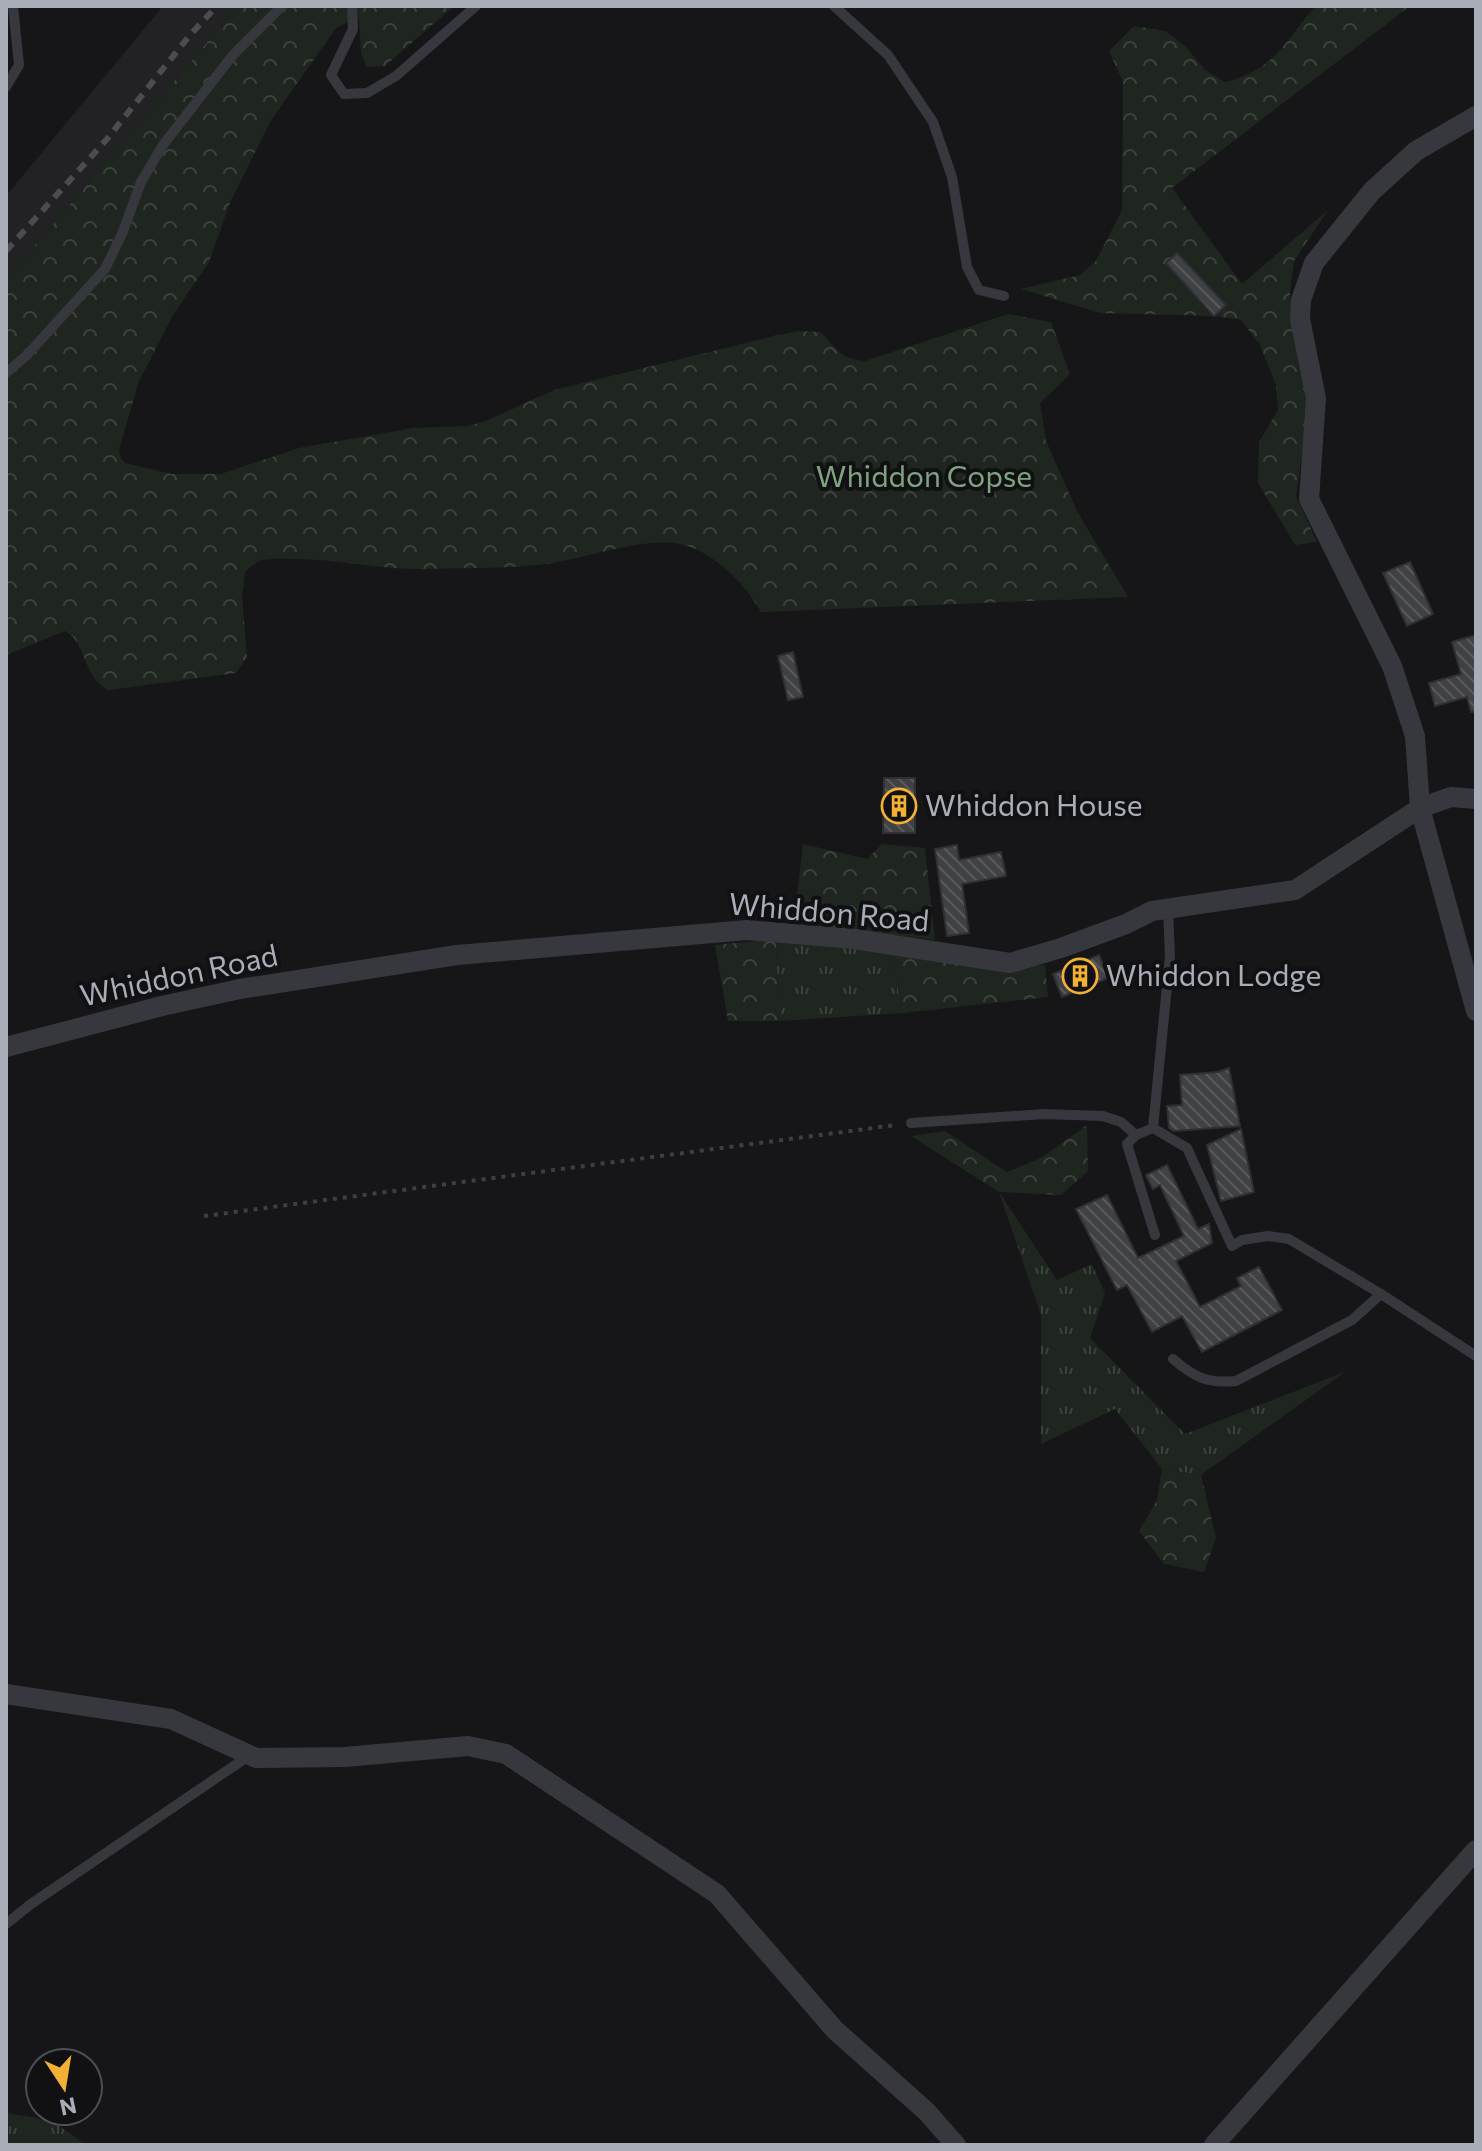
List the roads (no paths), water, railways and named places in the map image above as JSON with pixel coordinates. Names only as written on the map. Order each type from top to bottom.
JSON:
[{"type":"street","points":[[1476,116],[1416,151],[1372,191],[1314,263],[1301,300],[1300,319],[1316,398],[1309,499],[1392,666],[1415,736],[1420,808],[1476,1011]]},
{"type":"street","name":"Whiddon Road","points":[[6,1047],[240,989],[457,955],[747,930],[854,939],[1010,963],[1061,948],[1152,911],[1295,890],[1420,808],[1451,797],[1476,799]]},
{"type":"street","points":[[6,1694],[171,1719],[256,1758],[345,1757],[468,1746],[506,1754],[717,1894],[835,2030],[927,2112],[956,2145]]},
{"type":"street","points":[[1214,2145],[1476,1850]]},
{"type":"lane","points":[[6,87],[19,65],[13,6]]},
{"type":"lane","points":[[6,373],[27,355],[105,269],[141,182],[163,145],[233,55],[282,6]]},
{"type":"lane","points":[[352,6],[353,29],[331,75],[344,94],[367,93],[396,76],[476,6]]},
{"type":"lane","points":[[834,6],[888,55],[933,122],[952,177],[967,267],[979,290],[1004,296]]},
{"type":"lane","points":[[1153,1128],[1170,956],[1168,910]]},
{"type":"lane","points":[[911,1123],[1044,1114],[1103,1116],[1121,1122],[1136,1135]]},
{"type":"lane","points":[[1153,1128],[1136,1135],[1127,1144],[1155,1235]]},
{"type":"lane","points":[[1153,1128],[1187,1148],[1232,1246],[1242,1240],[1268,1236],[1289,1239],[1476,1356]]},
{"type":"lane","points":[[1173,1359],[1191,1375],[1216,1383],[1236,1381],[1352,1320],[1381,1294]]},
{"type":"lane","points":[[6,1924],[250,1755]]},
{"type":"railway","points":[[6,251],[107,139],[217,6]]},
{"type":"place","name":"Whiddon House","points":[[899,806]]},
{"type":"place","name":"Whiddon Lodge","points":[[1080,976]]},
{"type":"park label","name":"Whiddon Copse","points":[[924,477]]}]
